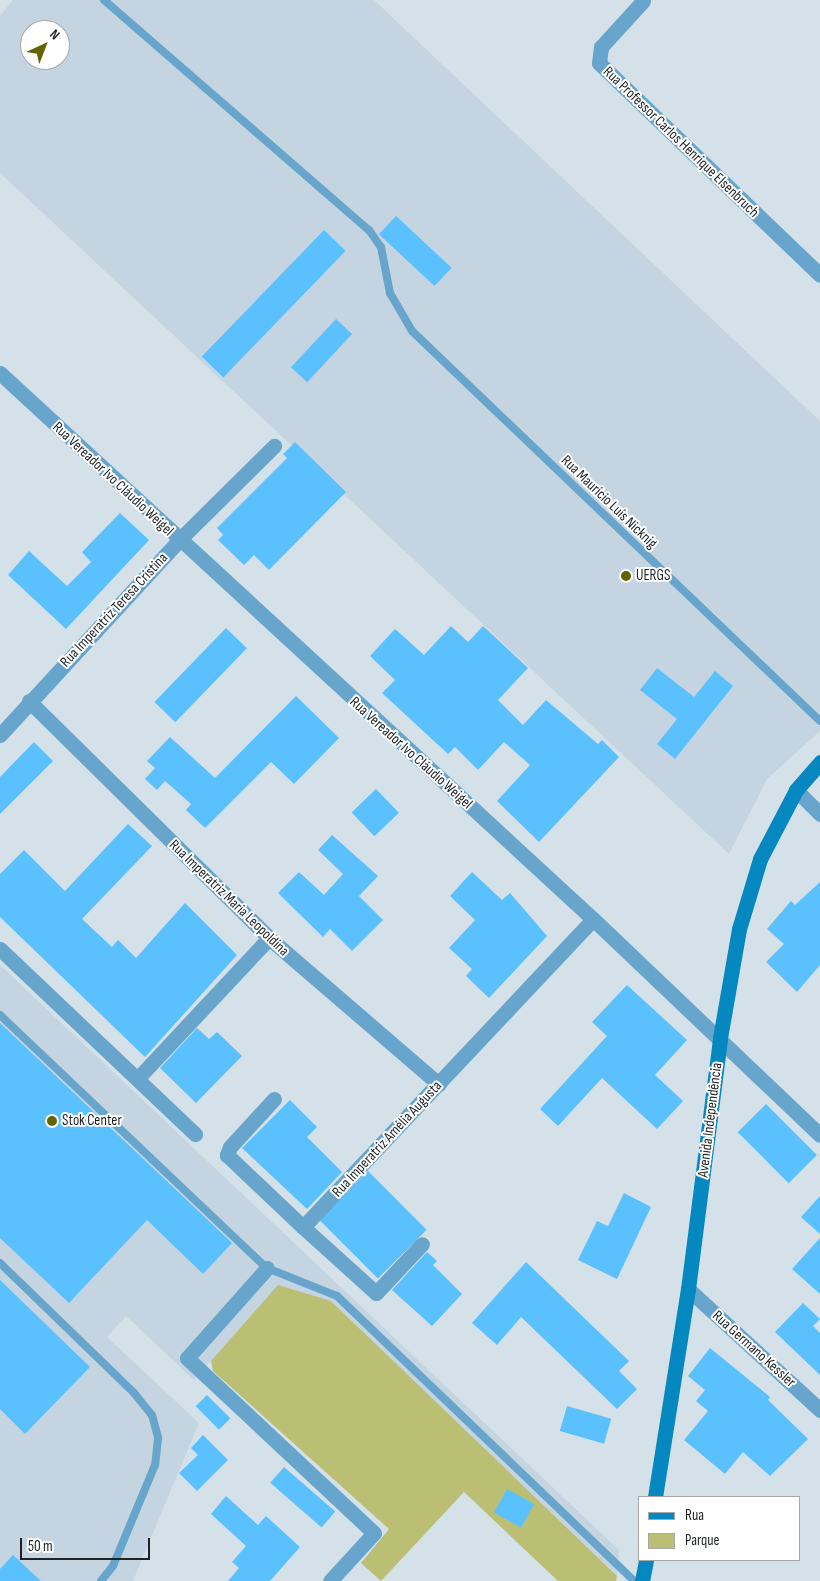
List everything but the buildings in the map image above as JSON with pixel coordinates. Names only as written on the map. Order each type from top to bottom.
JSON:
[{"type":"main road","name":"Avenida Independência","points":[[655,1496],[688,1289],[720,1038],[748,892],[760,859],[796,790],[820,762]]},
{"type":"main road","points":[[642,1581],[646,1561]]},
{"type":"street","name":"Rua Professor Carlos Henrique Elsenbruch","points":[[643,0],[601,47],[599,63],[820,275]]},
{"type":"street","name":"Rua Vereador Ivo Cláudio Weigel","points":[[0,373],[179,540],[593,919],[820,1135]]},
{"type":"street","name":"Rua Imperatriz Teresa Cristina","points":[[0,735],[29,701],[179,540],[274,446]]},
{"type":"street","name":"Rua Imperatriz Maria Leopoldina","points":[[29,701],[269,938],[439,1084]]},
{"type":"street","points":[[796,790],[820,814]]},
{"type":"street","name":"Rua Imperatriz Amélia Augusta","points":[[303,1227],[593,919]]},
{"type":"street","points":[[138,1078],[269,938]]},
{"type":"street","points":[[0,948],[195,1134]]},
{"type":"street","points":[[274,1099],[230,1147],[227,1155],[376,1293],[422,1244]]},
{"type":"street","points":[[268,1268],[188,1358],[374,1533],[330,1581]]},
{"type":"street","name":"Rua Germano Kessler","points":[[688,1289],[820,1410]]},
{"type":"lane","name":"Rua Maurício Luís Nicknig","points":[[104,0],[369,230],[381,247],[390,293],[412,331],[441,361],[820,721]]},
{"type":"lane","points":[[0,1015],[268,1268],[337,1296],[634,1581]]},
{"type":"lane","points":[[0,1262],[134,1393],[152,1415],[158,1438],[155,1465],[112,1566],[101,1581]]},
{"type":"shaded area","name":"UERGS","points":[[13,0],[374,0],[820,421],[820,731],[767,779],[729,854],[0,173],[0,16]]},
{"type":"shaded area","points":[[0,965],[619,1550],[617,1576],[331,1301],[278,1286],[194,1380],[126,1316],[107,1337],[199,1423],[133,1581],[0,1581]]},
{"type":"green space","points":[[278,1285],[331,1301],[617,1576],[616,1581],[558,1581],[464,1492],[381,1581],[361,1563],[389,1529],[213,1371],[211,1361]]},
{"type":"place","name":"UERGS","points":[[626,576]]},
{"type":"place","name":"Stok Center","points":[[52,1121]]}]
